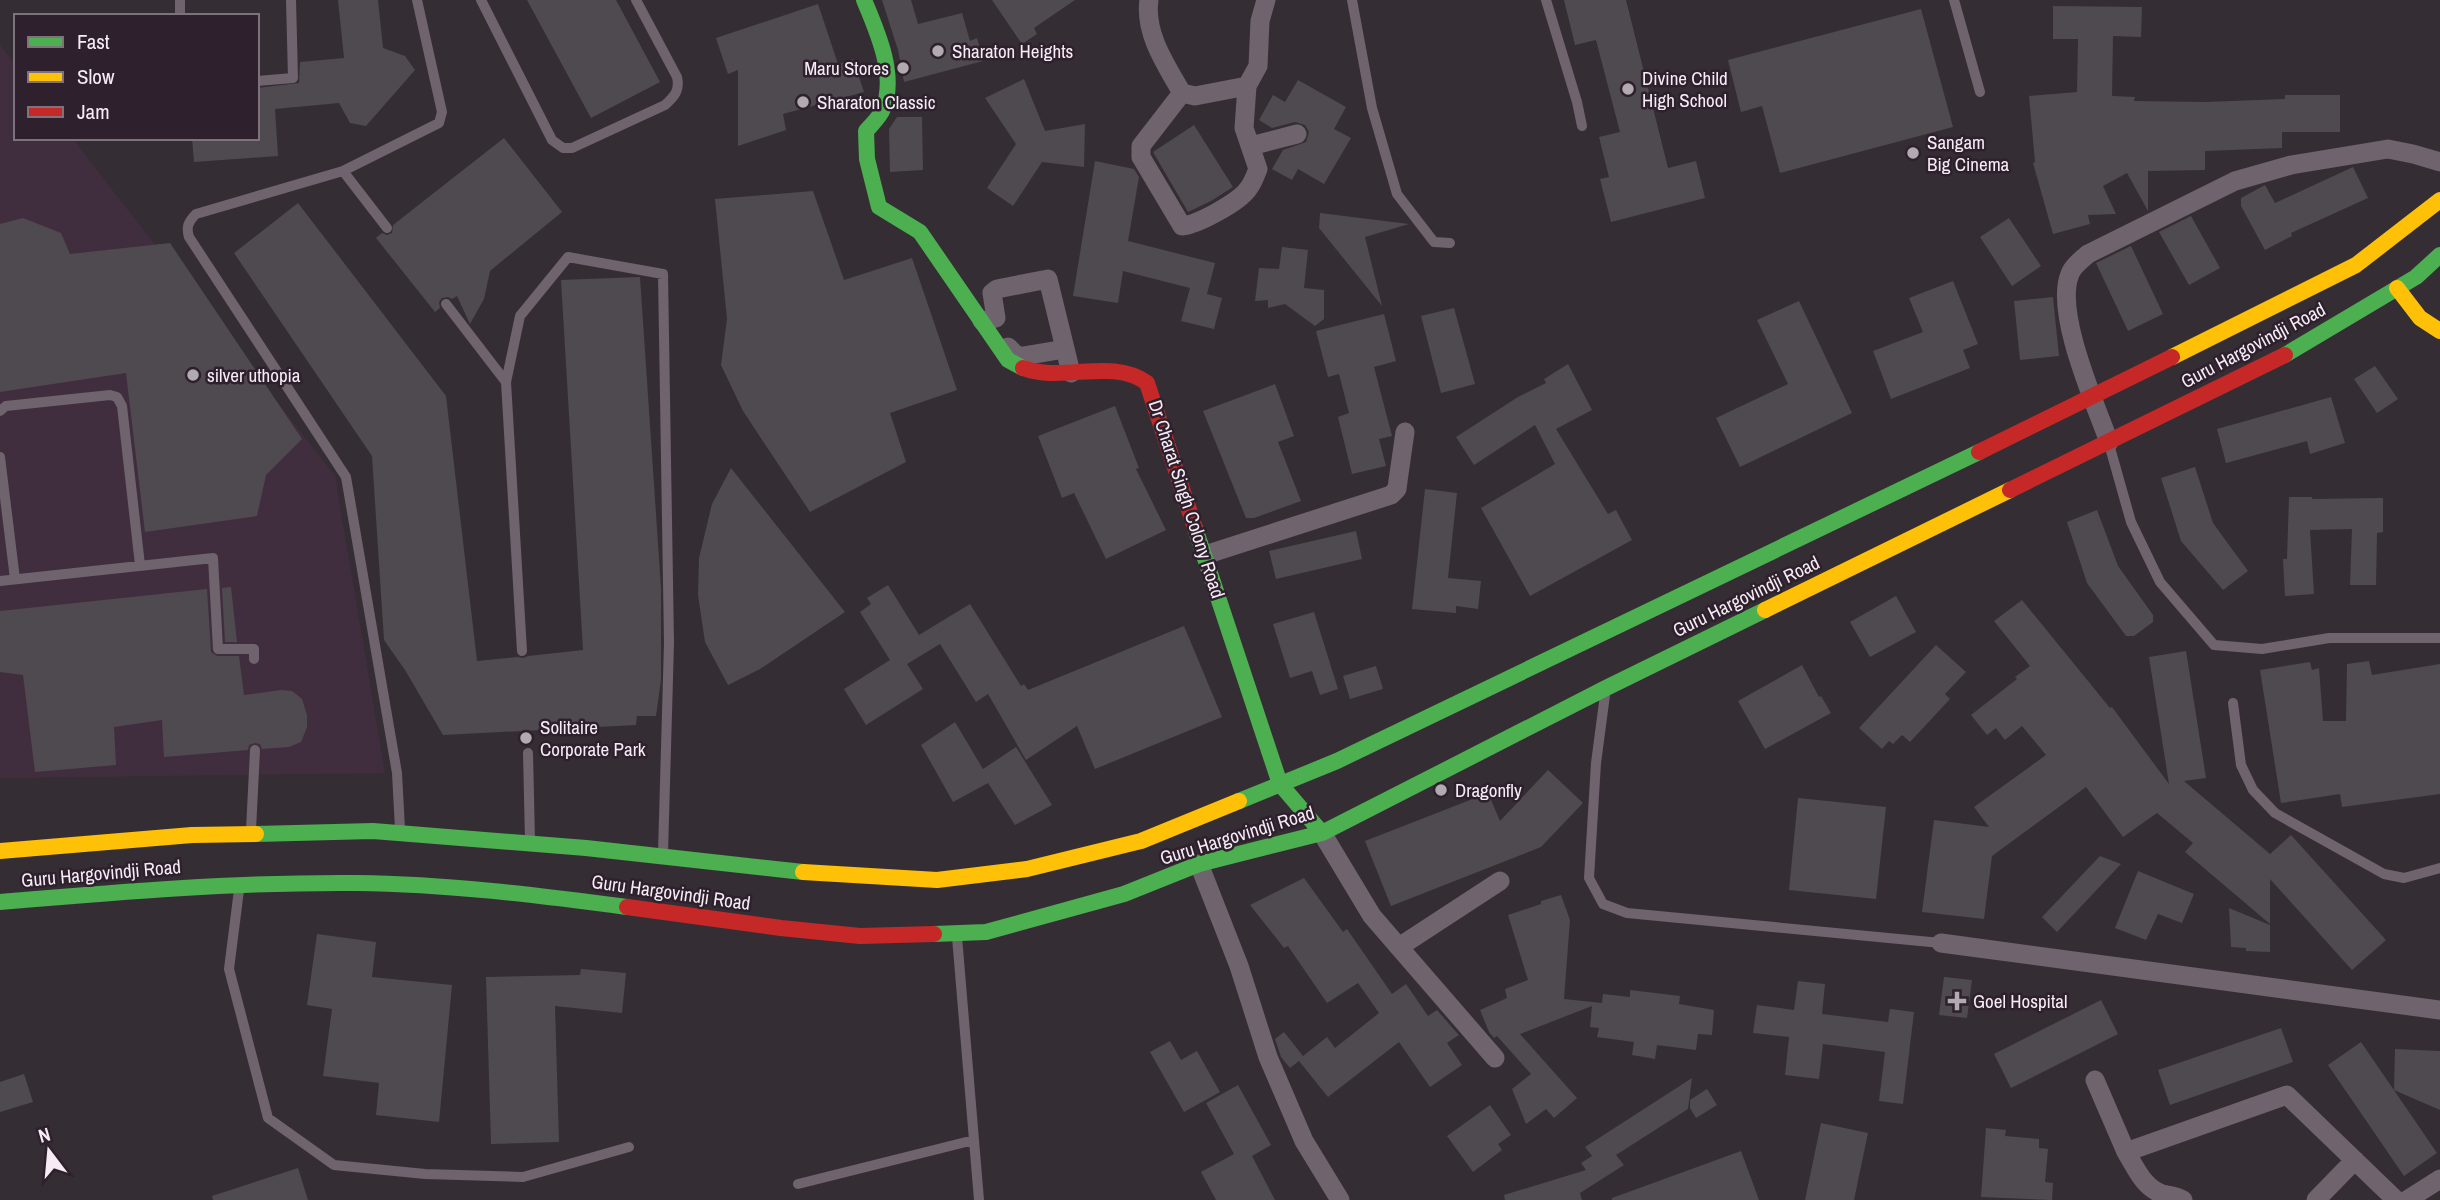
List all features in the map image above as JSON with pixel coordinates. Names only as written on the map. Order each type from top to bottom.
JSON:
[{"type":"main road","name":"Dr Charat Singh Colony Road","points":[[863,0],[876,26],[888,85],[883,110],[866,131],[867,159],[879,207],[920,232],[989,320],[1008,360],[1020,368],[1049,374],[1125,373],[1142,377],[1147,383],[1280,784],[1322,832]]},
{"type":"main road","name":"Guru Hargovindji Road","points":[[0,851],[192,835],[373,831],[530,844],[827,875],[937,880],[1027,869],[1142,841],[1349,755],[2093,397],[2356,265],[2440,200]]},
{"type":"main road","name":"Guru Hargovindji Road","points":[[0,902],[177,887],[357,883],[524,893],[860,936],[986,932],[1124,894],[1199,864],[1322,832],[1606,688],[2303,346],[2416,277],[2440,255]]},
{"type":"main road","points":[[2397,288],[2420,318],[2440,331]]},
{"type":"street","points":[[1149,0],[1147,16],[1154,37],[1182,93],[1195,96],[1247,86]]},
{"type":"street","points":[[1182,93],[1141,146],[1141,158],[1182,226],[1192,225],[1242,196],[1250,188],[1258,169],[1244,128],[1247,86],[1258,66],[1260,21],[1266,0]]},
{"type":"street","points":[[1251,146],[1297,134]]},
{"type":"street","points":[[2109,442],[2076,355],[2067,302],[2070,273],[2088,254],[2235,181],[2291,165],[2388,149],[2413,153],[2440,162]]},
{"type":"street","points":[[1065,349],[1017,356],[1005,344],[989,320],[992,293],[998,289],[1048,279],[1065,349],[1070,373]]},
{"type":"street","points":[[1205,555],[1391,495],[1397,489],[1405,432]]},
{"type":"street","name":"Dr Charat Singh Colony Road","points":[[1322,832],[1372,916],[1495,1058]]},
{"type":"street","points":[[1199,864],[1239,966],[1268,1056],[1304,1141],[1340,1200]]},
{"type":"street","points":[[1399,947],[1500,880]]},
{"type":"street","points":[[1941,943],[2440,1010]]},
{"type":"street","points":[[2095,1080],[2126,1152],[2148,1188],[2183,1200]]},
{"type":"street","points":[[2126,1152],[2287,1095],[2396,1200]]},
{"type":"street","points":[[2316,1200],[2356,1160]]},
{"type":"street","points":[[2407,1200],[2440,1178]]},
{"type":"lane","points":[[259,81],[293,78],[291,0]]},
{"type":"lane","points":[[400,833],[397,773],[346,477],[189,237],[187,229],[189,221],[196,214],[343,171],[435,127],[442,118],[417,0]]},
{"type":"lane","points":[[481,0],[552,139],[563,148],[572,148],[665,105],[674,97],[679,86],[677,77],[636,0]]},
{"type":"lane","points":[[1352,0],[1372,108],[1396,194],[1434,242],[1450,243]]},
{"type":"lane","points":[[1546,0],[1582,125]]},
{"type":"lane","points":[[1954,0],[1980,92]]},
{"type":"lane","points":[[343,171],[387,228]]},
{"type":"lane","points":[[522,651],[506,382],[520,316],[568,257],[663,274],[669,643],[663,857]]},
{"type":"lane","points":[[446,304],[506,382]]},
{"type":"lane","points":[[0,411],[6,406],[74,397],[110,394],[117,397],[122,406],[140,565]]},
{"type":"lane","points":[[2109,442],[2131,522],[2160,582],[2214,645],[2262,649],[2329,638],[2440,638]]},
{"type":"lane","points":[[0,457],[15,579]]},
{"type":"lane","points":[[0,581],[213,558],[218,649],[254,649],[254,659]]},
{"type":"lane","points":[[1606,688],[1596,763],[1589,878],[1603,904],[1627,913],[1941,943]]},
{"type":"lane","points":[[2233,703],[2241,765],[2253,790],[2275,813],[2384,874],[2404,878],[2440,868]]},
{"type":"lane","points":[[251,834],[255,750]]},
{"type":"lane","points":[[528,753],[530,844]]},
{"type":"lane","points":[[240,886],[229,969],[268,1118],[334,1166],[425,1174],[523,1177],[629,1147]]},
{"type":"lane","points":[[957,933],[979,1200]]},
{"type":"lane","points":[[798,1184],[974,1140]]},
{"type":"shaded area","points":[[0,45],[14,62],[14,140],[74,140],[335,476],[385,773],[0,778]]},
{"type":"building","points":[[338,0],[378,0],[383,48],[405,56],[415,70],[366,126],[350,123],[339,103],[275,109],[278,156],[194,162],[192,140],[259,140],[259,88],[299,83],[300,62],[344,58]]},
{"type":"building","points":[[527,0],[616,0],[660,82],[591,118]]},
{"type":"building","name":"Sharaton Heights","points":[[882,0],[911,0],[918,24],[962,13],[970,41],[977,38],[983,61],[904,82],[898,50]]},
{"type":"building","points":[[992,0],[1075,0],[1034,28],[1037,34],[1022,44]]},
{"type":"building","name":"Divine Child High School","points":[[1564,0],[1626,0],[1668,168],[1696,161],[1705,198],[1611,222],[1600,179],[1609,177],[1599,137],[1620,132],[1596,40],[1575,45]]},
{"type":"building","points":[[818,4],[838,64],[853,59],[864,92],[783,114],[786,130],[738,146],[738,70],[728,74],[716,38]]},
{"type":"building","points":[[2053,6],[2142,7],[2141,37],[2113,36],[2112,96],[2135,97],[2134,101],[2205,102],[2285,99],[2285,95],[2340,95],[2340,132],[2282,132],[2282,148],[2205,151],[2205,170],[2148,171],[2148,211],[2127,173],[2103,186],[2116,214],[2088,215],[2090,224],[2053,234],[2033,163],[2029,96],[2077,92],[2078,39],[2053,39]]},
{"type":"building","points":[[1921,9],[1953,127],[1780,173],[1762,106],[1741,112],[1728,60]]},
{"type":"building","points":[[1024,79],[1045,131],[1085,124],[1084,167],[1042,162],[1013,206],[987,188],[1016,144],[985,98]]},
{"type":"building","points":[[1298,80],[1346,107],[1334,129],[1351,138],[1324,184],[1298,169],[1292,180],[1272,169],[1283,150],[1306,142],[1309,132],[1305,125],[1295,122],[1272,128],[1259,120],[1273,95],[1285,102]]},
{"type":"building","points":[[897,117],[922,117],[923,170],[890,172],[889,129]]},
{"type":"building","points":[[1194,125],[1233,187],[1188,212],[1153,152]]},
{"type":"building","points":[[504,138],[562,212],[490,271],[484,299],[470,324],[457,296],[452,299],[442,298],[439,302],[440,308],[435,312],[376,238],[382,233],[392,233],[393,225]]},
{"type":"building","points":[[1095,161],[1134,169],[1139,177],[1128,241],[1215,263],[1207,294],[1222,298],[1214,329],[1181,321],[1190,288],[1123,271],[1118,303],[1073,296]]},
{"type":"building","points":[[2353,167],[2368,198],[2291,233],[2292,236],[2265,250],[2241,206],[2241,198],[2265,185],[2275,203]]},
{"type":"building","points":[[813,191],[844,280],[912,258],[957,390],[890,413],[906,462],[810,512],[743,411],[721,365],[727,319],[715,199]]},
{"type":"building","points":[[298,203],[446,396],[477,661],[583,650],[561,280],[640,277],[661,588],[661,680],[656,716],[637,716],[636,725],[443,735],[384,640],[372,456],[234,253]]},
{"type":"building","points":[[1320,213],[1409,224],[1365,237],[1382,306],[1319,228]]},
{"type":"building","points":[[2191,216],[2220,268],[2189,285],[2159,232]]},
{"type":"building","name":"silver uthopia","points":[[23,218],[61,233],[70,254],[170,243],[302,439],[266,475],[257,516],[145,532],[126,373],[0,392],[0,224]]},
{"type":"building","points":[[2009,218],[2041,266],[2012,286],[1980,237]]},
{"type":"building","points":[[2131,246],[2163,314],[2128,331],[2096,263]]},
{"type":"building","points":[[1282,247],[1308,250],[1304,288],[1324,290],[1324,319],[1315,326],[1285,304],[1268,308],[1268,300],[1255,301],[1259,268],[1279,269]]},
{"type":"building","points":[[1953,281],[1978,344],[1963,350],[1970,368],[1891,399],[1873,351],[1923,332],[1909,298]]},
{"type":"building","points":[[2053,297],[2059,356],[2020,360],[2014,301]]},
{"type":"building","points":[[1799,301],[1852,413],[1740,467],[1716,418],[1788,384],[1757,320]]},
{"type":"building","points":[[1454,308],[1475,384],[1441,393],[1421,316]]},
{"type":"building","points":[[1384,314],[1396,361],[1374,367],[1392,436],[1379,439],[1386,466],[1352,474],[1338,417],[1349,413],[1339,374],[1328,377],[1316,331]]},
{"type":"building","points":[[1568,364],[1592,410],[1556,429],[1608,514],[1616,510],[1632,540],[1530,596],[1481,508],[1555,464],[1535,425],[1474,465],[1456,437],[1518,397],[1546,383],[1544,379]]},
{"type":"building","points":[[2375,366],[2398,399],[2377,413],[2354,379]]},
{"type":"building","points":[[1275,384],[1294,436],[1278,442],[1301,501],[1254,518],[1246,518],[1203,411]]},
{"type":"building","points":[[2331,397],[2345,443],[2310,454],[2307,441],[2226,463],[2217,429]]},
{"type":"building","points":[[1115,406],[1139,468],[1136,469],[1166,530],[1106,559],[1074,493],[1062,498],[1038,436]]},
{"type":"building","points":[[2195,467],[2213,523],[2248,571],[2223,590],[2181,541],[2161,478]]},
{"type":"building","points":[[731,468],[845,612],[760,669],[728,685],[705,642],[698,595],[699,558],[712,504]]},
{"type":"building","points":[[1425,489],[1457,493],[1448,578],[1481,581],[1478,609],[1456,606],[1456,613],[1412,609]]},
{"type":"building","points":[[2289,497],[2383,498],[2383,532],[2377,533],[2376,585],[2350,585],[2352,529],[2310,530],[2314,594],[2285,596],[2283,559],[2287,559]]},
{"type":"building","points":[[2097,510],[2118,566],[2153,615],[2153,622],[2134,636],[2126,636],[2087,583],[2067,522]]},
{"type":"building","points":[[1356,531],[1362,559],[1276,579],[1269,551]]},
{"type":"building","points":[[888,585],[919,635],[970,604],[1021,686],[1024,684],[1028,690],[1184,626],[1222,717],[1095,769],[1077,726],[1026,760],[988,694],[976,702],[940,644],[907,664],[923,689],[866,725],[844,689],[890,660],[860,612],[871,604],[867,598]]},
{"type":"building","points":[[231,587],[237,642],[225,642],[222,588]]},
{"type":"building","points":[[207,589],[211,652],[217,656],[239,656],[244,695],[281,690],[292,691],[302,699],[307,715],[307,727],[301,742],[289,747],[262,749],[260,744],[255,743],[249,745],[248,750],[164,757],[162,720],[114,727],[116,765],[35,772],[23,675],[0,672],[0,611]]},
{"type":"building","points":[[1896,596],[1916,632],[1870,657],[1850,622]]},
{"type":"building","points":[[2022,600],[2110,708],[2112,707],[2169,784],[2149,657],[2186,651],[2206,778],[2184,781],[2270,854],[2291,835],[2386,940],[2352,970],[2270,879],[2270,924],[2185,852],[2193,843],[2157,813],[2123,837],[2086,787],[1992,856],[1984,919],[1922,912],[1934,820],[1989,827],[1974,807],[2046,755],[2022,726],[2005,740],[1996,728],[1987,735],[1971,715],[2030,666],[1994,621]]},
{"type":"building","points":[[1314,612],[1338,689],[1320,695],[1312,671],[1290,678],[1273,624]]},
{"type":"building","points":[[1936,645],[1966,672],[1945,694],[1950,699],[1910,742],[1902,735],[1893,744],[1889,741],[1882,749],[1859,728]]},
{"type":"building","points":[[2369,661],[2372,675],[2440,664],[2440,794],[2342,807],[2340,794],[2281,803],[2260,670],[2310,662],[2312,670],[2319,668],[2323,721],[2346,721],[2347,664]]},
{"type":"building","points":[[1802,665],[1831,713],[1765,749],[1738,701]]},
{"type":"building","points":[[1376,666],[1383,689],[1350,699],[1343,676]]},
{"type":"building","points":[[955,722],[983,769],[1016,747],[1052,805],[1015,825],[988,783],[953,802],[921,745]]},
{"type":"building","points":[[1548,770],[1583,803],[1541,847],[1391,906],[1365,841],[1488,793],[1500,821]]},
{"type":"building","points":[[1798,798],[1886,807],[1876,899],[1789,890]]},
{"type":"building","points":[[2100,856],[2121,864],[2057,932],[2042,917]]},
{"type":"building","points":[[2138,871],[2194,894],[2182,923],[2158,914],[2146,940],[2115,928]]},
{"type":"building","points":[[1304,878],[1343,932],[1347,929],[1392,994],[1406,984],[1428,1016],[1437,1010],[1459,1035],[1447,1043],[1462,1065],[1430,1087],[1399,1042],[1328,1097],[1299,1061],[1290,1068],[1281,1057],[1275,1039],[1284,1032],[1303,1056],[1327,1037],[1335,1048],[1379,1013],[1358,983],[1327,1003],[1288,946],[1284,948],[1250,905]]},
{"type":"building","points":[[1561,895],[1570,920],[1564,999],[1602,1003],[1603,994],[1630,997],[1630,990],[1680,996],[1679,1004],[1714,1010],[1712,1035],[1698,1034],[1696,1050],[1657,1045],[1655,1059],[1632,1055],[1634,1042],[1597,1037],[1599,1028],[1590,1027],[1592,1006],[1520,1034],[1577,1098],[1554,1118],[1546,1109],[1526,1124],[1512,1089],[1531,1074],[1497,1036],[1494,1038],[1489,1032],[1480,1010],[1507,998],[1505,989],[1528,980],[1508,915]]},
{"type":"building","points":[[2229,908],[2270,925],[2270,952],[2231,947]]},
{"type":"building","points":[[317,934],[376,942],[372,977],[452,985],[439,1122],[376,1115],[379,1083],[323,1076],[332,1009],[307,1005]]},
{"type":"building","points":[[581,969],[626,973],[622,1013],[555,1006],[559,1142],[491,1144],[486,977],[580,975]]},
{"type":"building","points":[[1944,977],[1972,980],[1967,1018],[1939,1015]]},
{"type":"building","points":[[1798,981],[1825,984],[1822,1014],[1888,1022],[1890,1009],[1914,1012],[1903,1104],[1879,1101],[1885,1052],[1823,1044],[1819,1079],[1785,1075],[1789,1037],[1753,1033],[1757,1005],[1794,1010]]},
{"type":"building","points":[[2101,1000],[2118,1034],[2011,1088],[1994,1054]]},
{"type":"building","points":[[2281,1028],[2293,1062],[2170,1105],[2158,1070]]},
{"type":"building","points":[[1170,1041],[1181,1060],[1197,1051],[1220,1092],[1184,1112],[1150,1052]]},
{"type":"building","points":[[2361,1042],[2437,1153],[2404,1176],[2328,1065]]},
{"type":"building","points":[[2395,1049],[2440,1051],[2440,1110],[2394,1090]]},
{"type":"building","points":[[24,1074],[33,1102],[0,1112],[0,1082]]},
{"type":"building","points":[[1692,1078],[1688,1109],[1616,1155],[1624,1165],[1580,1193],[1582,1200],[1505,1200],[1504,1195],[1586,1170],[1581,1163],[1592,1156],[1585,1147]]},
{"type":"building","points":[[1238,1085],[1271,1145],[1252,1156],[1275,1200],[1216,1200],[1201,1172],[1234,1154],[1206,1103]]},
{"type":"building","points":[[1707,1089],[1717,1105],[1696,1118],[1690,1108],[1690,1100]]},
{"type":"building","points":[[1490,1105],[1511,1135],[1498,1144],[1502,1150],[1473,1172],[1447,1136]]},
{"type":"building","points":[[1821,1123],[1868,1133],[1854,1200],[1805,1200]]},
{"type":"building","points":[[1986,1128],[2006,1130],[2005,1136],[2039,1139],[2039,1148],[2048,1149],[2045,1182],[2053,1183],[2052,1200],[1981,1197]]},
{"type":"building","points":[[1741,1151],[1759,1200],[1612,1200],[1612,1198]]},
{"type":"building","points":[[298,1168],[308,1200],[213,1200],[212,1196]]},
{"type":"traffic: fast","points":[[864,0],[887,68],[887,96],[883,109],[866,131],[867,159],[879,207],[920,232],[1008,360],[1023,368]]},
{"type":"traffic: fast","points":[[2285,355],[2416,277],[2440,255]]},
{"type":"traffic: fast","points":[[1239,801],[1337,761],[1979,452]]},
{"type":"traffic: fast","points":[[1195,528],[1280,784],[1322,833]]},
{"type":"traffic: fast","points":[[934,934],[986,932],[1124,894],[1199,864],[1322,833],[1765,610]]},
{"type":"traffic: fast","points":[[256,834],[373,831],[586,848],[803,872]]},
{"type":"traffic: fast","points":[[0,902],[222,886],[356,883],[526,894],[627,907]]},
{"type":"traffic: slow","points":[[2172,357],[2356,265],[2440,200]]},
{"type":"traffic: slow","points":[[2397,288],[2420,318],[2440,331]]},
{"type":"traffic: slow","points":[[1765,610],[2010,490]]},
{"type":"traffic: slow","points":[[803,872],[937,880],[1027,869],[1141,841],[1239,801]]},
{"type":"traffic: slow","points":[[0,851],[192,835],[256,834]]},
{"type":"traffic: jam","points":[[2010,490],[2285,355]]},
{"type":"traffic: jam","points":[[1979,452],[2172,357]]},
{"type":"traffic: jam","points":[[1023,368],[1054,373],[1118,372],[1147,383],[1195,528]]},
{"type":"traffic: jam","points":[[627,907],[860,936],[934,934]]},
{"type":"place","name":"Sharaton Heights","points":[[938,51]]},
{"type":"place","name":"Maru Stores","points":[[903,68]]},
{"type":"place","name":"Divine Child High School","points":[[1628,89]]},
{"type":"place","name":"Sharaton Classic","points":[[803,102]]},
{"type":"place","name":"Sangam Big Cinema","points":[[1913,153]]},
{"type":"place","name":"silver uthopia","points":[[193,375]]},
{"type":"place","name":"Solitaire Corporate Park","points":[[526,738]]},
{"type":"place","name":"Dragonfly","points":[[1441,790]]},
{"type":"place","name":"Goel Hospital","points":[[1957,1001]]}]
